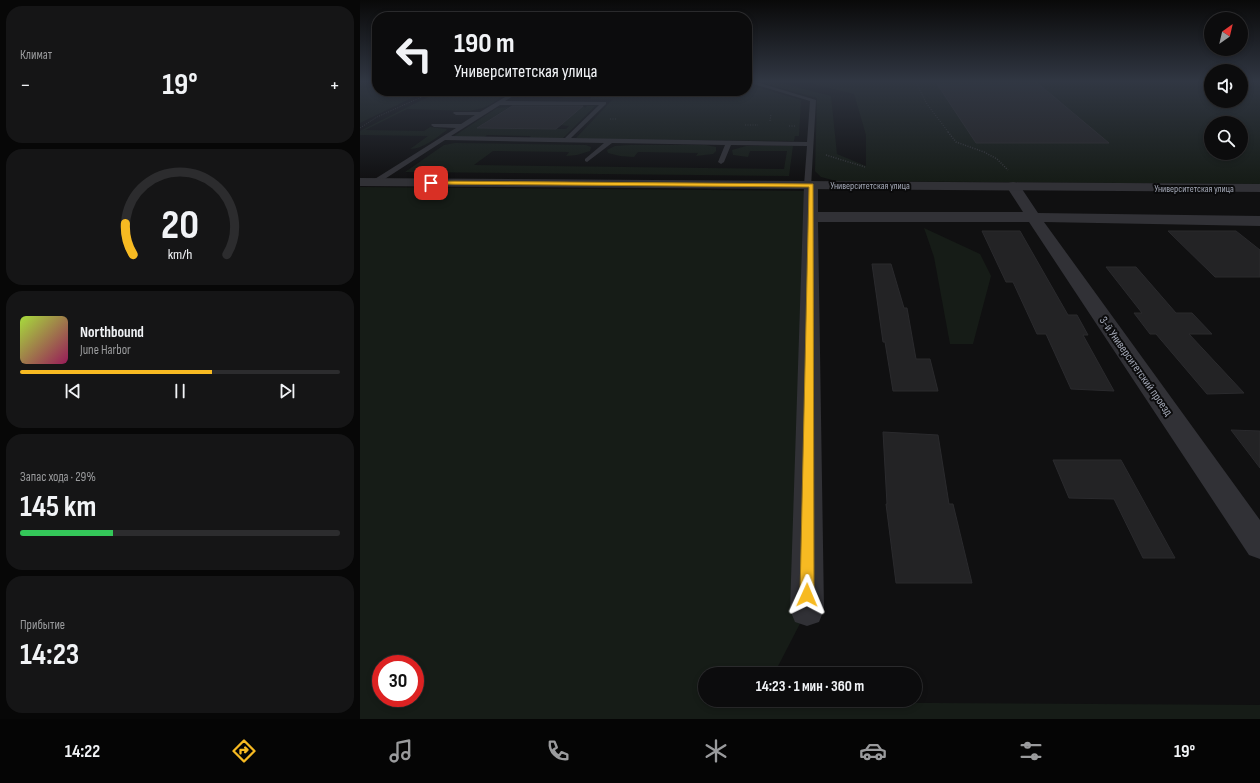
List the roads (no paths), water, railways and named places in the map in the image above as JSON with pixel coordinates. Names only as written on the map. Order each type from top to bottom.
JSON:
[{"type":"street","name":"Университетская улица","points":[[360,182],[810,185],[1011,179],[1260,188]]},
{"type":"street","name":"3-й Университетский проезд","points":[[1011,179],[1051,245],[1260,546]]},
{"type":"street","points":[[806,610],[812,217],[810,185]]},
{"type":"street","points":[[812,217],[1034,217],[1259,222]]},
{"type":"lane","points":[[374,182],[481,115]]},
{"type":"lane","points":[[567,140],[570,135],[592,115]]},
{"type":"lane","points":[[810,185],[809,147],[812,115]]},
{"type":"lane","points":[[434,125],[463,126]]},
{"type":"lane","points":[[444,138],[729,142],[809,147]]},
{"type":"lane","points":[[587,160],[610,141]]},
{"type":"lane","points":[[721,162],[729,142]]}]
